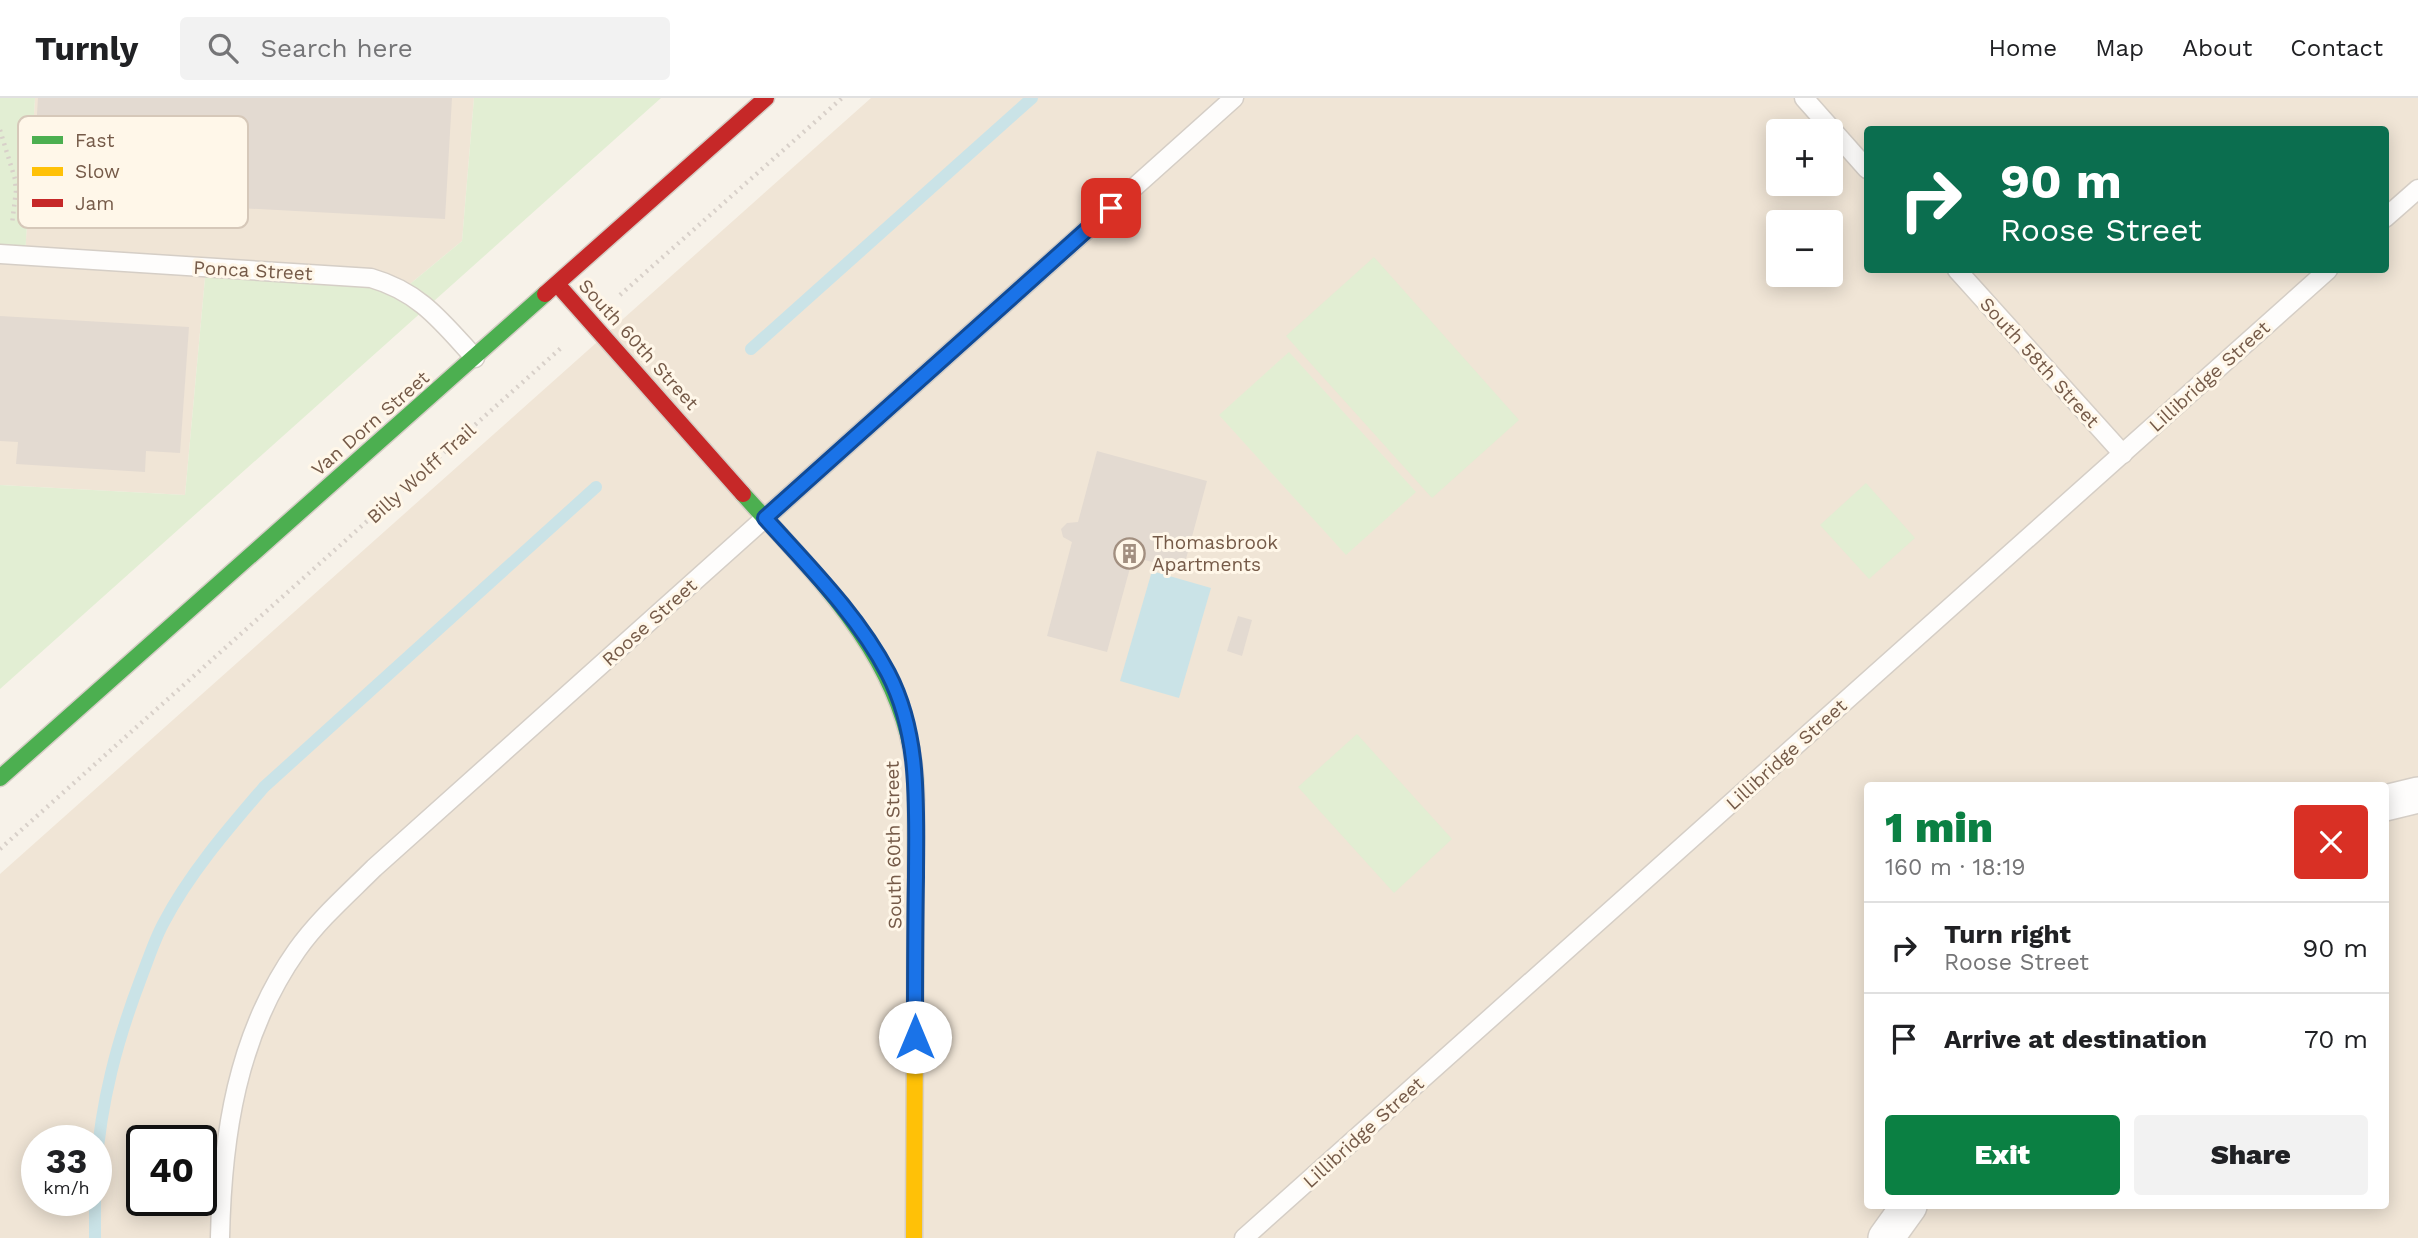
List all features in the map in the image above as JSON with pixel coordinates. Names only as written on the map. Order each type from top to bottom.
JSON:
[{"type":"street","name":"Van Dorn Street","points":[[0,778],[766,98]]},
{"type":"street","name":"South 60th Street","points":[[557,284],[839,601],[875,649],[902,705],[912,749],[916,791],[914,1238]]},
{"type":"street","points":[[2389,802],[2418,795]]},
{"type":"street","points":[[1886,1238],[1907,1209]]},
{"type":"lane","name":"Roose Street","points":[[220,1238],[226,1139],[236,1084],[251,1035],[275,985],[298,948],[374,868],[1234,98]]},
{"type":"lane","points":[[1804,98],[1864,166]]},
{"type":"lane","points":[[2389,214],[2418,189]]},
{"type":"lane","name":"Ponca Street","points":[[4,254],[371,278],[404,289],[417,298],[475,358]]},
{"type":"lane","name":"South 58th Street","points":[[1960,273],[2123,454]]},
{"type":"lane","name":"Lillibridge Street","points":[[1244,1238],[2325,273]]},
{"type":"path","name":"Billy Wolff Trail","points":[[0,849],[842,98]]},
{"type":"path","points":[[0,130],[16,191],[4,254]]},
{"type":"shaded area","points":[[35,98],[474,98],[462,241],[404,289],[206,267],[185,495],[0,485],[0,254],[25,255],[27,228],[248,228],[248,116],[34,116]]},
{"type":"shaded area","name":"Thomasbrook Apartments","points":[[871,98],[2418,98],[2418,1238],[0,1238],[0,874]]},
{"type":"green space","points":[[0,98],[35,98],[34,116],[18,116],[18,228],[27,228],[25,256],[0,254]]},
{"type":"green space","points":[[474,98],[661,98],[0,689],[0,485],[185,495],[206,267],[404,289],[462,241]]},
{"type":"green space","points":[[1374,257],[1519,420],[1432,498],[1286,336]]},
{"type":"green space","points":[[1289,352],[1416,492],[1346,555],[1219,415]]},
{"type":"green space","points":[[1866,483],[1915,538],[1869,579],[1820,525]]},
{"type":"green space","points":[[1357,734],[1452,839],[1394,893],[1298,787]]},
{"type":"water","points":[[1152,571],[1211,588],[1179,698],[1120,681]]},
{"type":"building","points":[[38,98],[452,98],[445,219],[248,209],[248,116],[37,116]]},
{"type":"building","points":[[0,316],[189,327],[180,453],[146,451],[145,472],[16,464],[18,442],[0,441]]},
{"type":"building","name":"Thomasbrook Apartments","points":[[1097,451],[1207,481],[1183,570],[1133,557],[1107,652],[1047,636],[1072,542],[1063,537],[1061,529],[1067,523],[1078,522]]},
{"type":"building","points":[[1238,616],[1252,620],[1242,656],[1227,651]]},
{"type":"waterway","points":[[751,349],[1032,98]]},
{"type":"waterway","points":[[101,1125],[118,1048],[151,951],[173,906],[223,836],[264,787],[596,487]]},
{"type":"waterway","points":[[95,1216],[95,1238]]},
{"type":"traffic: fast","points":[[0,778],[545,294]]},
{"type":"traffic: fast","points":[[743,494],[833,596],[860,632],[883,670],[901,710],[912,753],[916,800]]},
{"type":"traffic: slow","points":[[914,1238],[916,800]]},
{"type":"traffic: jam","points":[[545,294],[766,98]]},
{"type":"traffic: jam","points":[[557,284],[743,494]]},
{"type":"place","name":"Thomasbrook Apartments","points":[[1129,553]]},
{"type":"route","points":[[915,1037],[916,791],[912,749],[902,705],[875,649],[858,624],[765,518],[1111,208]]}]
